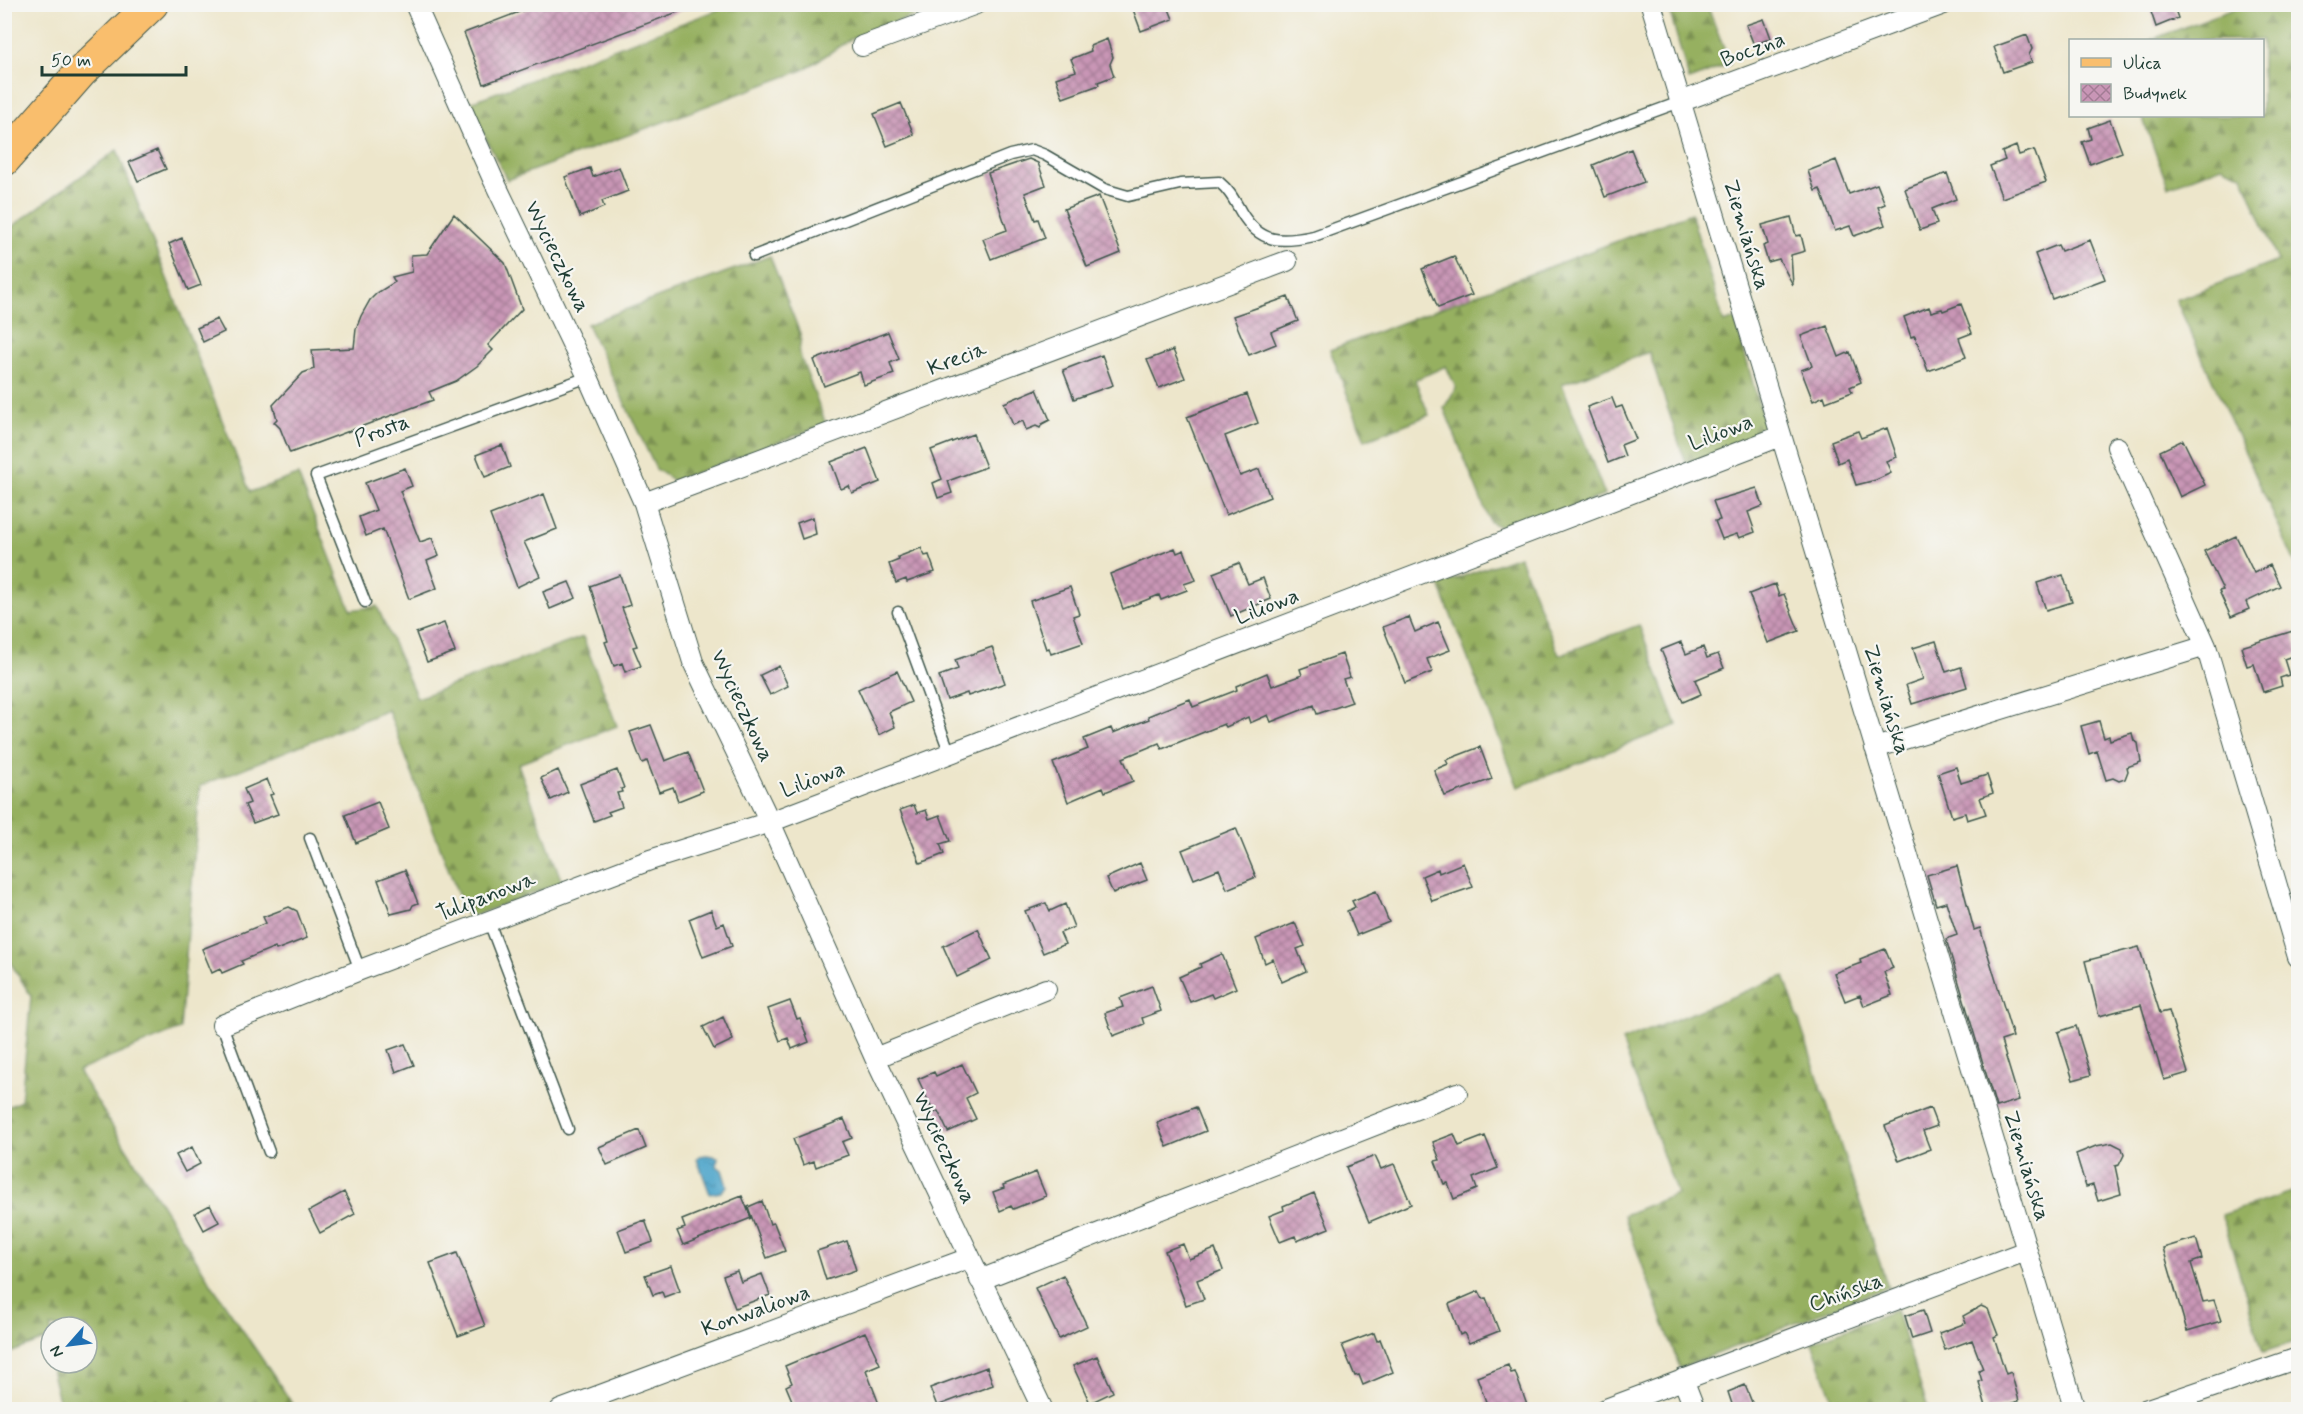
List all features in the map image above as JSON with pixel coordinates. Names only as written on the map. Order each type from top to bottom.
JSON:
[{"type":"main road","points":[[4,160],[81,72],[152,4]]},
{"type":"street","points":[[862,46],[976,4]]},
{"type":"street","name":"Ziemiańska","points":[[1651,4],[2075,1410]]},
{"type":"street","name":"Boczna","points":[[1680,102],[1944,4]]},
{"type":"street","name":"Wycieczkowa","points":[[418,8],[493,179],[588,377],[644,503],[693,662],[770,822],[875,1058],[1043,1410]]},
{"type":"street","name":"Krecia","points":[[644,503],[1287,261]]},
{"type":"street","name":"Liliowa","points":[[770,822],[1781,436]]},
{"type":"street","points":[[2117,447],[2206,646],[2298,957]]},
{"type":"street","points":[[1875,748],[2206,646]]},
{"type":"street","name":"Tulipanowa","points":[[222,1025],[650,860],[770,822]]},
{"type":"street","points":[[875,1058],[1046,989]]},
{"type":"street","points":[[980,1280],[1457,1093]]},
{"type":"street","name":"Chińska","points":[[1603,1410],[2026,1251]]},
{"type":"street","name":"Konwaliowa","points":[[560,1410],[969,1258]]},
{"type":"street","points":[[2145,1410],[2298,1358]]},
{"type":"street","points":[[1683,1379],[1695,1410]]},
{"type":"lane","points":[[754,256],[1010,155],[1032,150],[1104,189],[1128,196],[1180,184],[1219,182],[1230,190],[1250,227],[1266,238],[1288,241],[1314,236],[1680,102]]},
{"type":"lane","name":"Prosta","points":[[365,602],[316,476],[588,377]]},
{"type":"lane","points":[[898,612],[950,754]]},
{"type":"lane","points":[[310,838],[360,970]]},
{"type":"lane","points":[[489,922],[568,1129]]},
{"type":"lane","points":[[222,1025],[269,1152]]},
{"type":"green space","points":[[731,5],[942,5],[851,39],[803,70],[507,180],[468,103]]},
{"type":"green space","points":[[1668,5],[1707,5],[1730,64],[1689,80]]},
{"type":"green space","points":[[2244,5],[2298,5],[2298,569],[2176,300],[2278,261],[2242,175],[2222,166],[2168,187],[2142,117],[2264,117],[2264,39],[2153,39]]},
{"type":"green space","points":[[117,150],[250,492],[298,475],[351,610],[377,606],[417,698],[583,637],[617,726],[518,764],[562,882],[467,918],[388,710],[200,786],[180,1029],[78,1071],[212,1285],[296,1409],[61,1409],[53,1375],[99,1375],[99,1315],[39,1315],[39,1342],[5,1355],[5,1108],[21,1101],[31,996],[4,952],[5,232]]},
{"type":"green space","points":[[1691,213],[1724,323],[1735,319],[1767,434],[1686,464],[1649,352],[1562,384],[1605,495],[1510,531],[1490,522],[1444,408],[1456,388],[1446,366],[1415,380],[1429,415],[1365,440],[1330,350]]},
{"type":"green space","points":[[770,256],[801,336],[799,353],[826,424],[674,481],[656,469],[587,324]]},
{"type":"green space","points":[[1519,556],[1559,655],[1639,625],[1677,725],[1518,787],[1439,585]]},
{"type":"green space","points":[[1784,976],[1888,1287],[1680,1368],[1624,1215],[1677,1194],[1622,1041]]},
{"type":"green space","points":[[2298,1190],[2298,1341],[2263,1352],[2222,1215]]},
{"type":"green space","points":[[1896,1310],[1928,1409],[1836,1409],[1812,1342]]},
{"type":"water","points":[[699,1156],[718,1157],[717,1166],[722,1170],[727,1186],[721,1192],[710,1194],[697,1159]]},
{"type":"building","points":[[540,4],[694,4],[694,6],[484,84],[464,33]]},
{"type":"building","points":[[1131,4],[1167,4],[1173,19],[1141,31]]},
{"type":"building","points":[[2163,4],[2173,4],[2178,18],[2156,27],[2150,9]]},
{"type":"building","points":[[1764,19],[1771,38],[1754,45],[1746,25]]},
{"type":"building","points":[[2027,35],[2032,49],[2029,55],[2032,62],[2003,72],[1994,47]]},
{"type":"building","points":[[1107,39],[1113,57],[1110,64],[1114,76],[1098,82],[1099,85],[1063,98],[1056,78],[1076,71],[1071,59],[1091,51],[1090,46]]},
{"type":"building","points":[[901,103],[914,135],[887,146],[874,114]]},
{"type":"building","points":[[2110,120],[2122,152],[2090,164],[2082,142],[2091,139],[2088,128]]},
{"type":"building","points":[[2016,146],[2019,155],[2034,150],[2046,182],[2002,198],[1990,166],[2005,160],[2002,152]]},
{"type":"building","points":[[1631,149],[1644,182],[1605,197],[1593,165]]},
{"type":"building","points":[[157,150],[166,169],[138,181],[129,162]]},
{"type":"building","points":[[1029,159],[1038,163],[1046,185],[1025,193],[1035,220],[1038,219],[1045,238],[991,259],[983,239],[1007,230],[988,173]]},
{"type":"building","points":[[1836,160],[1849,194],[1877,184],[1885,204],[1878,207],[1885,225],[1854,236],[1850,226],[1835,231],[1820,189],[1815,191],[1808,171]]},
{"type":"building","points":[[619,167],[628,191],[602,201],[604,207],[580,217],[565,177],[590,168],[593,177]]},
{"type":"building","points":[[1947,173],[1956,199],[1932,209],[1937,224],[1920,230],[1905,189]]},
{"type":"building","points":[[1099,196],[1121,253],[1087,267],[1064,209]]},
{"type":"building","points":[[454,214],[505,263],[522,309],[488,345],[493,350],[477,366],[456,381],[429,392],[433,400],[290,453],[280,428],[274,422],[277,419],[273,405],[303,373],[314,369],[312,350],[354,348],[356,329],[370,300],[395,282],[392,277],[412,272],[411,255],[427,254]]},
{"type":"building","points":[[1791,217],[1796,236],[1801,235],[1805,251],[1791,255],[1793,285],[1779,259],[1768,262],[1763,246],[1768,244],[1762,225]]},
{"type":"building","points":[[182,238],[201,285],[188,290],[169,244]]},
{"type":"building","points":[[2090,240],[2105,279],[2052,299],[2035,254],[2058,245],[2061,251]]},
{"type":"building","points":[[1454,256],[1472,295],[1438,308],[1422,269]]},
{"type":"building","points":[[1288,297],[1298,321],[1271,332],[1276,344],[1249,355],[1233,316]]},
{"type":"building","points":[[1961,304],[1972,333],[1959,338],[1966,357],[1928,371],[1915,336],[1911,337],[1904,317],[1929,307],[1931,312],[1942,309],[1943,311]]},
{"type":"building","points":[[217,319],[224,332],[203,342],[197,328]]},
{"type":"building","points":[[1827,326],[1839,357],[1850,352],[1861,382],[1850,387],[1852,392],[1826,402],[1824,396],[1813,401],[1801,370],[1812,366],[1801,336]]},
{"type":"building","points":[[888,332],[899,359],[890,363],[894,374],[864,385],[860,372],[824,386],[814,360]]},
{"type":"building","points":[[1173,350],[1185,378],[1159,388],[1147,360]]},
{"type":"building","points":[[1102,355],[1113,385],[1074,399],[1063,370]]},
{"type":"building","points":[[1037,389],[1050,420],[1042,424],[1040,428],[1036,426],[1026,430],[1023,421],[1013,425],[1004,403]]},
{"type":"building","points":[[1247,394],[1258,423],[1225,436],[1240,476],[1259,469],[1270,497],[1226,515],[1187,417]]},
{"type":"building","points":[[1612,398],[1616,408],[1622,406],[1636,439],[1621,445],[1625,456],[1608,463],[1587,407]]},
{"type":"building","points":[[1887,428],[1897,457],[1886,461],[1891,473],[1856,485],[1847,459],[1838,463],[1831,441],[1858,431],[1861,438]]},
{"type":"building","points":[[973,434],[986,467],[948,481],[952,493],[938,498],[933,483],[942,479],[931,450]]},
{"type":"building","points":[[2183,440],[2205,485],[2180,497],[2160,451]]},
{"type":"building","points":[[502,445],[510,467],[485,477],[476,455]]},
{"type":"building","points":[[867,448],[880,482],[852,493],[849,486],[841,489],[831,462]]},
{"type":"building","points":[[405,468],[412,486],[400,491],[420,542],[432,538],[439,556],[427,561],[437,588],[409,599],[383,529],[366,536],[359,517],[376,510],[365,483]]},
{"type":"building","points":[[1757,488],[1763,506],[1748,512],[1755,532],[1739,538],[1737,534],[1722,539],[1715,521],[1720,520],[1713,501]]},
{"type":"building","points":[[544,494],[557,529],[524,542],[540,576],[517,587],[490,515]]},
{"type":"building","points":[[813,517],[816,534],[802,539],[797,523]]},
{"type":"building","points":[[2236,536],[2254,573],[2270,565],[2280,586],[2246,602],[2249,609],[2231,617],[2219,591],[2223,590],[2204,551]]},
{"type":"building","points":[[921,548],[925,556],[929,555],[935,572],[907,582],[906,579],[896,583],[889,564],[899,560],[898,557]]},
{"type":"building","points":[[1175,548],[1177,553],[1184,550],[1196,580],[1184,584],[1187,590],[1161,600],[1159,595],[1123,609],[1110,574]]},
{"type":"building","points":[[1239,563],[1248,584],[1263,578],[1271,599],[1231,616],[1213,573]]},
{"type":"building","points":[[620,575],[630,605],[622,608],[637,646],[633,647],[641,666],[625,672],[622,663],[614,666],[590,586]]},
{"type":"building","points":[[2063,575],[2072,602],[2046,610],[2037,583]]},
{"type":"building","points":[[569,582],[576,598],[550,609],[543,592]]},
{"type":"building","points":[[1775,584],[1779,596],[1784,594],[1799,631],[1768,643],[1749,594]]},
{"type":"building","points":[[1070,587],[1079,614],[1073,616],[1083,643],[1051,654],[1049,648],[1046,649],[1030,601]]},
{"type":"building","points":[[1409,617],[1415,632],[1438,622],[1450,650],[1427,659],[1432,672],[1405,683],[1383,627]]},
{"type":"building","points":[[444,623],[455,652],[427,662],[416,633]]},
{"type":"building","points":[[2293,631],[2298,654],[2284,659],[2289,675],[2280,678],[2282,686],[2263,692],[2254,664],[2247,666],[2241,647]]},
{"type":"building","points":[[1936,641],[1946,672],[1961,667],[1967,687],[1912,704],[1906,685],[1923,679],[1913,648]]},
{"type":"building","points":[[1681,642],[1686,654],[1703,647],[1707,658],[1718,654],[1724,668],[1695,680],[1701,694],[1683,702],[1661,650]]},
{"type":"building","points":[[992,647],[1005,683],[968,696],[967,693],[947,700],[939,676],[958,669],[955,660]]},
{"type":"building","points":[[1342,654],[1350,677],[1343,679],[1352,702],[1317,714],[1314,705],[1271,722],[1268,715],[1250,723],[1248,717],[1226,727],[1224,724],[1162,749],[1159,743],[1123,758],[1133,781],[1105,792],[1103,787],[1068,802],[1053,763],[1088,749],[1084,739],[1111,728],[1113,733],[1190,699],[1193,707],[1237,690],[1236,686],[1267,673],[1272,686],[1302,675],[1300,669]]},
{"type":"building","points":[[779,666],[788,686],[770,695],[760,675]]},
{"type":"building","points":[[897,671],[911,702],[889,712],[895,727],[879,735],[858,689]]},
{"type":"building","points":[[2099,721],[2104,738],[2109,736],[2110,740],[2132,733],[2134,741],[2138,743],[2141,762],[2127,767],[2125,779],[2106,780],[2097,751],[2089,754],[2081,726]]},
{"type":"building","points":[[651,725],[665,761],[688,752],[703,791],[678,801],[673,787],[659,792],[647,761],[642,763],[630,732]]},
{"type":"building","points":[[1480,747],[1492,779],[1445,796],[1434,770],[1448,764],[1446,760]]},
{"type":"building","points":[[1956,767],[1961,783],[1987,775],[1993,793],[1980,798],[1986,814],[1967,820],[1965,813],[1952,817],[1938,773]]},
{"type":"building","points":[[558,770],[568,792],[551,800],[541,778]]},
{"type":"building","points":[[617,770],[624,788],[621,789],[622,792],[617,793],[622,807],[594,821],[580,784]]},
{"type":"building","points":[[267,779],[273,794],[270,795],[278,814],[253,823],[245,805],[250,803],[244,789]]},
{"type":"building","points":[[378,802],[389,829],[356,843],[345,815]]},
{"type":"building","points":[[914,805],[917,813],[926,810],[929,819],[940,815],[950,841],[940,844],[944,854],[920,863],[900,810]]},
{"type":"building","points":[[1236,828],[1256,877],[1227,889],[1219,869],[1194,879],[1182,850]]},
{"type":"building","points":[[1140,863],[1147,880],[1113,893],[1106,878]]},
{"type":"building","points":[[1463,863],[1473,887],[1432,901],[1422,876],[1438,869],[1439,873]]},
{"type":"building","points":[[1957,866],[1974,930],[1980,928],[2013,1037],[2001,1041],[2019,1100],[1996,1107],[1946,939],[1957,935],[1946,902],[1936,905],[1927,875]]},
{"type":"building","points":[[405,870],[418,903],[411,909],[391,914],[378,880]]},
{"type":"building","points":[[1376,891],[1389,922],[1357,935],[1347,911],[1355,907],[1352,901]]},
{"type":"building","points":[[1046,903],[1050,911],[1065,904],[1074,927],[1060,933],[1065,944],[1043,953],[1025,911]]},
{"type":"building","points":[[289,907],[297,911],[307,938],[276,950],[275,947],[241,961],[243,964],[222,973],[220,969],[212,973],[202,949],[266,923],[263,917]]},
{"type":"building","points":[[711,910],[717,926],[724,923],[732,946],[703,957],[689,919]]},
{"type":"building","points":[[1295,923],[1305,946],[1297,949],[1306,971],[1282,982],[1273,959],[1265,963],[1256,939]]},
{"type":"building","points":[[978,929],[992,960],[957,977],[943,946]]},
{"type":"building","points":[[2139,947],[2160,1013],[2169,1011],[2188,1073],[2164,1080],[2141,1005],[2099,1016],[2085,961]]},
{"type":"building","points":[[1885,949],[1893,968],[1884,972],[1892,995],[1864,1006],[1860,995],[1845,1001],[1834,973],[1861,963],[1860,959]]},
{"type":"building","points":[[1222,954],[1236,988],[1213,998],[1211,994],[1190,1002],[1179,977]]},
{"type":"building","points":[[1152,986],[1161,1011],[1142,1018],[1144,1024],[1113,1036],[1105,1013],[1123,1007],[1120,998]]},
{"type":"building","points":[[790,1001],[797,1019],[800,1018],[809,1042],[792,1049],[788,1038],[780,1041],[768,1009]]},
{"type":"building","points":[[723,1017],[733,1040],[714,1049],[703,1027]]},
{"type":"building","points":[[2076,1026],[2091,1075],[2073,1080],[2058,1032]]},
{"type":"building","points":[[405,1044],[414,1065],[396,1072],[388,1050]]},
{"type":"building","points":[[962,1064],[976,1093],[966,1098],[976,1119],[948,1132],[938,1111],[934,1113],[918,1079],[934,1072],[936,1076]]},
{"type":"building","points":[[1196,1107],[1206,1131],[1167,1147],[1157,1123]]},
{"type":"building","points":[[1930,1108],[1937,1126],[1923,1131],[1930,1149],[1899,1161],[1885,1126]]},
{"type":"building","points":[[844,1119],[852,1138],[842,1142],[848,1155],[816,1167],[814,1161],[803,1165],[793,1139]]},
{"type":"building","points":[[639,1130],[646,1148],[607,1165],[599,1147]]},
{"type":"building","points":[[1454,1134],[1459,1146],[1485,1136],[1498,1168],[1473,1178],[1477,1189],[1454,1199],[1448,1183],[1444,1184],[1435,1161],[1440,1160],[1433,1142]]},
{"type":"building","points":[[2112,1143],[2122,1148],[2124,1155],[2119,1165],[2115,1166],[2121,1194],[2098,1201],[2093,1185],[2086,1187],[2076,1154],[2096,1146]]},
{"type":"building","points":[[192,1147],[200,1164],[185,1172],[176,1155]]},
{"type":"building","points":[[1375,1156],[1381,1169],[1394,1164],[1411,1204],[1369,1222],[1346,1167]]},
{"type":"building","points":[[1036,1172],[1046,1196],[1013,1209],[1011,1206],[1000,1211],[993,1192],[1004,1188],[1003,1185]]},
{"type":"building","points":[[344,1192],[355,1214],[320,1233],[309,1211]]},
{"type":"building","points":[[1314,1193],[1329,1228],[1297,1241],[1295,1236],[1280,1242],[1269,1216],[1284,1210],[1283,1206]]},
{"type":"building","points":[[742,1196],[751,1218],[683,1245],[677,1231],[685,1228],[682,1220]]},
{"type":"building","points":[[762,1201],[770,1224],[774,1223],[785,1251],[767,1258],[748,1207]]},
{"type":"building","points":[[210,1205],[219,1222],[204,1230],[195,1213]]},
{"type":"building","points":[[645,1220],[653,1242],[626,1252],[618,1230]]},
{"type":"building","points":[[2196,1238],[2202,1259],[2191,1263],[2203,1302],[2214,1300],[2221,1321],[2187,1331],[2163,1248]]},
{"type":"building","points":[[847,1241],[856,1270],[826,1280],[817,1251]]},
{"type":"building","points":[[1183,1244],[1189,1259],[1215,1249],[1223,1270],[1197,1280],[1204,1299],[1186,1305],[1165,1251]]},
{"type":"building","points":[[457,1253],[485,1326],[458,1336],[430,1263]]},
{"type":"building","points":[[671,1266],[680,1291],[664,1297],[662,1292],[653,1295],[645,1275]]},
{"type":"building","points":[[737,1271],[741,1282],[762,1274],[770,1295],[735,1308],[723,1276]]},
{"type":"building","points":[[1063,1275],[1087,1326],[1059,1339],[1035,1288]]},
{"type":"building","points":[[1479,1291],[1483,1299],[1486,1298],[1499,1331],[1469,1343],[1464,1333],[1460,1335],[1449,1304]]},
{"type":"building","points":[[1981,1306],[1988,1309],[1998,1335],[1994,1337],[2006,1374],[2011,1372],[2019,1401],[1990,1410],[1987,1410],[1979,1382],[1982,1381],[1979,1371],[1983,1369],[1972,1340],[1945,1350],[1939,1333],[1966,1323],[1963,1316]]},
{"type":"building","points":[[1923,1310],[1930,1333],[1912,1339],[1905,1316]]},
{"type":"building","points":[[865,1332],[880,1364],[866,1370],[879,1404],[866,1410],[796,1410],[786,1386],[792,1383],[785,1366]]},
{"type":"building","points":[[1374,1333],[1377,1341],[1380,1339],[1393,1372],[1363,1385],[1359,1375],[1355,1376],[1342,1345]]},
{"type":"building","points":[[1097,1356],[1113,1392],[1090,1403],[1073,1366]]},
{"type":"building","points":[[1508,1365],[1511,1373],[1515,1372],[1527,1405],[1516,1410],[1489,1410],[1477,1377]]},
{"type":"building","points":[[987,1367],[993,1385],[937,1406],[930,1388]]},
{"type":"building","points":[[1745,1385],[1755,1410],[1734,1410],[1728,1392]]}]
